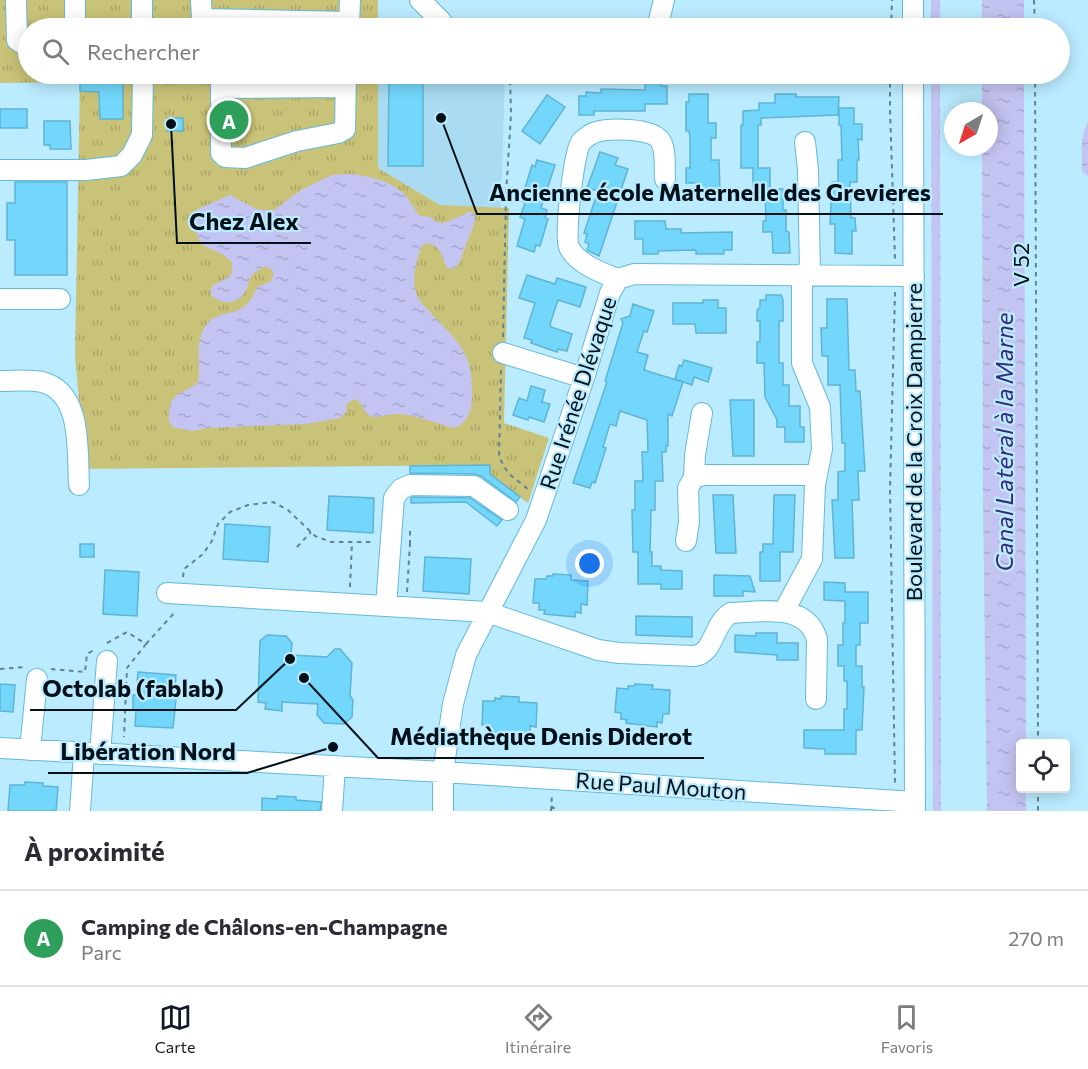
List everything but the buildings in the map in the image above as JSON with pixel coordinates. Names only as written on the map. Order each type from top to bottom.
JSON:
[{"type":"street","points":[[16,0],[18,41]]},
{"type":"street","points":[[75,0],[75,18]]},
{"type":"street","points":[[142,0],[142,18]]},
{"type":"street","points":[[201,0],[202,18]]},
{"type":"street","points":[[349,18],[350,0]]},
{"type":"street","points":[[420,0],[438,18]]},
{"type":"street","points":[[660,18],[664,0]]},
{"type":"street","points":[[912,0],[913,18]]},
{"type":"street","points":[[0,170],[86,170],[121,166],[132,155],[142,135],[143,84]]},
{"type":"street","points":[[221,84],[221,153],[225,158],[245,158],[297,141],[338,133],[345,129],[346,84]]},
{"type":"street","name":"Boulevard de la Croix Dampierre","points":[[913,84],[905,276],[915,806]]},
{"type":"street","points":[[618,279],[589,265],[568,246],[567,230],[577,148],[588,136],[598,132],[647,131],[660,140],[663,148],[665,179]]},
{"type":"street","points":[[784,611],[812,559],[817,475],[822,449],[820,407],[802,363],[808,170],[805,142]]},
{"type":"street","name":"Rue Irénée Dlévaque","points":[[443,811],[442,772],[453,704],[466,655],[529,534],[543,501],[610,293],[618,279],[634,274],[905,276]]},
{"type":"street","points":[[0,299],[60,299]]},
{"type":"street","points":[[503,353],[584,378]]},
{"type":"street","points":[[0,381],[42,382],[59,392],[66,400],[75,417],[79,485]]},
{"type":"street","points":[[686,541],[689,522],[688,488],[694,478],[695,455],[702,413]]},
{"type":"street","points":[[694,478],[703,475],[817,475]]},
{"type":"street","points":[[386,606],[394,498],[401,489],[410,485],[474,486],[508,510]]},
{"type":"street","points":[[175,594],[487,612],[606,652],[694,656],[700,656],[707,649],[718,625],[731,613],[784,611],[800,617],[815,633],[817,639],[816,699]]},
{"type":"street","points":[[80,811],[107,661]]},
{"type":"street","points":[[30,750],[37,679]]},
{"type":"street","name":"Rue Paul Mouton","points":[[0,748],[442,772],[747,801],[895,801],[915,806]]},
{"type":"street","points":[[332,811],[335,766]]},
{"type":"path","points":[[891,18],[892,0]]},
{"type":"path","points":[[1035,0],[1035,18]]},
{"type":"path","points":[[510,84],[499,458],[508,473],[543,501]]},
{"type":"path","points":[[890,84],[890,109],[905,276],[890,490],[895,801]]},
{"type":"path","name":"V 52","points":[[1035,84],[1038,739]]},
{"type":"path","points":[[146,644],[182,604],[175,594],[184,569],[203,554],[212,541],[218,524],[230,512],[248,505],[273,502],[288,510],[311,532],[332,542],[410,543],[406,607]]},
{"type":"path","points":[[297,547],[311,532]]},
{"type":"path","points":[[349,604],[352,542]]},
{"type":"path","points":[[1038,793],[1038,811]]},
{"type":"path","points":[[551,806],[558,811]]},
{"type":"shaded area","points":[[378,84],[505,84],[501,208],[440,205],[378,168]]},
{"type":"green space","points":[[0,0],[378,0],[378,18],[18,18],[18,83],[0,83]]},
{"type":"green space","points":[[80,84],[378,84],[378,168],[440,205],[509,208],[504,423],[549,438],[528,503],[490,475],[490,465],[85,469],[75,355]]},
{"type":"water","points":[[931,0],[940,0],[940,18],[931,18]]},
{"type":"water","points":[[982,0],[1024,0],[1024,18],[982,18]]},
{"type":"water","points":[[931,84],[940,84],[941,811],[933,811]]},
{"type":"water","name":"Canal Latéral à la Marne","points":[[982,84],[1024,84],[1026,739],[1016,739],[1016,793],[1026,793],[1026,811],[987,811],[982,156],[998,156],[998,102],[982,102]]},
{"type":"water","points":[[1088,121],[1088,176],[1082,172],[1082,152]]},
{"type":"water","points":[[348,174],[371,177],[394,186],[406,196],[420,216],[430,217],[437,222],[444,223],[470,212],[475,214],[473,228],[455,269],[447,268],[438,249],[426,243],[421,247],[414,275],[415,287],[420,300],[460,346],[469,365],[472,399],[467,418],[453,428],[405,415],[373,417],[367,414],[360,402],[355,399],[347,403],[346,412],[340,418],[306,424],[208,428],[191,431],[173,427],[169,415],[173,400],[198,382],[199,343],[208,322],[244,306],[251,299],[257,287],[270,282],[274,275],[272,270],[266,266],[257,271],[250,278],[242,296],[234,301],[220,301],[211,295],[211,288],[231,274],[232,263],[200,241],[194,219],[196,210],[230,195],[256,209],[273,211],[301,190],[332,175]]},
{"type":"place","name":"Ancienne école Maternelle des Grevieres","points":[[441,118]]},
{"type":"place","name":"Camping de Châlons-en-Champagne","points":[[229,120]]},
{"type":"place","name":"Chez Alex","points":[[171,124]]},
{"type":"place","name":"Octolab (fablab)","points":[[290,659]]},
{"type":"place","name":"Médiathèque Denis Diderot","points":[[304,678]]},
{"type":"place","name":"Libération Nord","points":[[333,747]]}]
